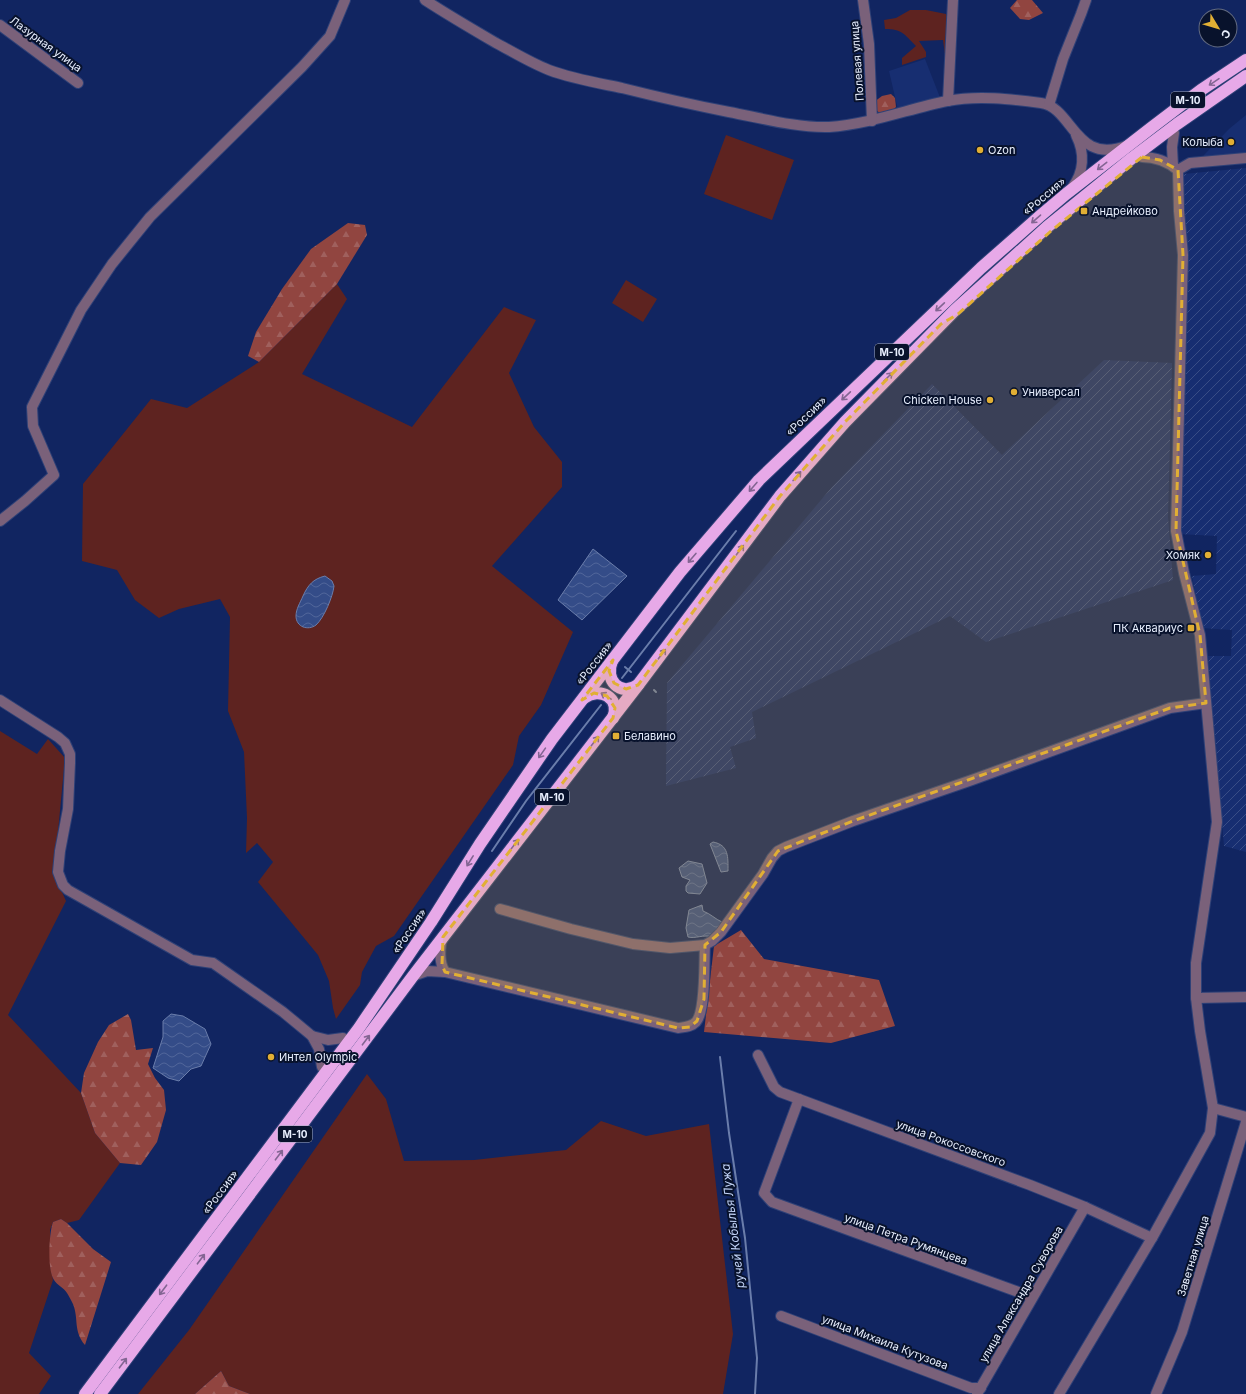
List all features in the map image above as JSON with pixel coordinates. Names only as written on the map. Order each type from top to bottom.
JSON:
[{"type":"highway","name":"«Россия»","points":[[85,1394],[359,1028],[431,922],[480,844],[552,739],[680,572],[759,480],[981,268],[1066,194],[1201,90],[1246,60]]},
{"type":"highway","name":"М-10","points":[[100,1394],[443,937],[613,718],[780,496],[844,422],[941,324],[1047,226],[1138,154],[1246,76]]},
{"type":"highway","points":[[941,324],[958,314],[1051,231],[1174,133],[1212,106],[1232,86]]},
{"type":"highway","points":[[613,660],[610,668],[610,674],[614,683],[618,687],[626,689],[634,688],[638,685]]},
{"type":"highway","points":[[582,700],[594,693],[607,696],[615,708],[613,718]]},
{"type":"highway","points":[[309,1095],[322,1067],[417,933],[431,922]]},
{"type":"street","points":[[0,521],[54,475],[33,426],[32,408],[81,310],[112,264],[150,216],[302,67],[330,36],[345,0]]},
{"type":"street","points":[[425,0],[461,23],[527,60],[550,70],[573,78],[706,108],[802,125],[828,127],[872,120],[948,101],[982,98],[1049,105],[1057,111],[1076,135],[1087,144],[1102,149],[1118,148],[1133,142]]},
{"type":"street","name":"Полевая улица","points":[[863,0],[869,44],[872,120]]},
{"type":"street","points":[[948,101],[953,0]]},
{"type":"street","points":[[1049,105],[1063,59],[1086,0]]},
{"type":"street","name":"Лазурная улица","points":[[0,25],[78,83]]},
{"type":"street","points":[[1059,1394],[1101,1326],[1152,1238],[1210,1133],[1212,1108],[1196,998],[1196,963],[1217,822],[1200,635],[1184,573],[1176,531],[1183,255],[1176,168],[1172,147],[1174,133]]},
{"type":"street","points":[[1066,194],[1075,183],[1081,168],[1082,151],[1076,135]]},
{"type":"street","points":[[1142,158],[1156,159],[1176,168],[1190,163],[1246,158]]},
{"type":"street","points":[[0,700],[58,737],[65,743],[70,754],[68,809],[60,851],[58,872],[63,885],[68,890],[192,960],[213,964],[283,1012],[312,1036],[319,1049],[322,1067]]},
{"type":"street","points":[[500,909],[571,929],[633,944],[670,948],[705,944],[712,941],[722,932],[763,874],[772,858],[778,851],[786,847],[853,821],[972,780],[1170,708],[1206,704]]},
{"type":"street","points":[[443,937],[440,957],[445,972]]},
{"type":"street","points":[[414,976],[427,971],[445,972],[678,1028],[690,1027],[697,1021],[704,999],[705,944]]},
{"type":"street","points":[[1196,998],[1246,997]]},
{"type":"street","points":[[312,1036],[328,1040],[343,1038]]},
{"type":"street","name":"улица Рокоссовского","points":[[758,1055],[774,1087],[780,1092],[1030,1185],[1085,1207],[1152,1238]]},
{"type":"street","name":"улица Петра Румянцева","points":[[799,1099],[764,1193],[772,1202],[1032,1297]]},
{"type":"street","points":[[1212,1108],[1246,1117]]},
{"type":"street","name":"Заветная улица","points":[[1156,1394],[1182,1332],[1246,1122]]},
{"type":"street","name":"улица Александра Суворова","points":[[979,1391],[1085,1207]]},
{"type":"street","name":"улица Михаила Кутузова","points":[[781,1316],[979,1391]]},
{"type":"highlighted area","points":[[1142,157],[1160,160],[1178,170],[1183,255],[1176,531],[1200,635],[1206,703],[1170,708],[853,821],[778,851],[721,932],[705,945],[704,999],[697,1021],[690,1027],[678,1028],[445,972],[442,965],[443,937],[613,718],[615,708],[607,696],[594,693],[582,700],[613,660],[609,671],[614,683],[626,689],[638,685],[780,496],[845,422],[941,324],[958,314],[1051,231]]},
{"type":"shaded area","points":[[910,10],[926,10],[946,14],[949,19],[947,57],[945,55],[943,40],[919,41],[926,52],[926,57],[902,65],[902,58],[916,46],[899,31],[885,29],[884,20],[896,18]]},
{"type":"shaded area","points":[[925,59],[941,100],[898,110],[889,71]]},
{"type":"shaded area","name":"Колыба","points":[[1246,115],[1246,160],[1199,163],[1204,155],[1229,129]]},
{"type":"shaded area","points":[[726,135],[794,160],[772,220],[704,194]]},
{"type":"shaded area","points":[[1246,168],[1246,852],[1224,846],[1208,656],[1231,656],[1232,630],[1202,628],[1192,576],[1216,574],[1217,536],[1179,534],[1181,446],[1187,332],[1184,174]]},
{"type":"shaded area","points":[[626,280],[657,299],[643,322],[612,303]]},
{"type":"shaded area","points":[[337,284],[347,299],[302,374],[412,427],[504,307],[536,320],[509,373],[534,427],[562,462],[562,487],[492,566],[573,632],[541,705],[519,736],[513,765],[394,936],[376,946],[362,972],[360,985],[336,1019],[329,981],[318,955],[258,882],[273,862],[257,843],[246,853],[247,818],[244,752],[228,711],[230,617],[220,599],[179,609],[159,618],[135,600],[117,570],[82,561],[83,484],[151,399],[187,408],[259,362]]},
{"type":"shaded area","points":[[1104,360],[1172,363],[1168,517],[1173,580],[986,642],[950,616],[752,712],[756,738],[730,747],[736,768],[666,786],[667,683],[832,487],[932,384],[1002,455]]},
{"type":"shaded area","points":[[0,731],[37,754],[48,739],[65,758],[54,874],[66,901],[8,1015],[81,1093],[95,1133],[120,1163],[79,1220],[67,1223],[61,1219],[53,1222],[50,1230],[50,1265],[53,1280],[29,1353],[51,1376],[39,1394],[0,1394]]},
{"type":"shaded area","points":[[367,1074],[386,1099],[404,1161],[474,1160],[566,1150],[601,1121],[646,1136],[709,1124],[733,1334],[723,1394],[250,1394],[229,1386],[221,1371],[195,1394],[138,1394],[189,1330]]},
{"type":"green space","points":[[1017,0],[1032,0],[1043,13],[1029,20],[1020,19],[1010,8]]},
{"type":"green space","points":[[891,94],[895,98],[896,107],[892,111],[882,115],[875,109],[874,102],[882,96]]},
{"type":"green space","points":[[348,223],[365,225],[367,235],[337,284],[259,362],[248,356],[256,332],[282,289],[311,249]]},
{"type":"green space","points":[[741,930],[764,959],[879,980],[895,1026],[831,1043],[704,1032],[714,946]]},
{"type":"green space","points":[[128,1014],[131,1020],[136,1050],[153,1048],[148,1064],[155,1078],[164,1090],[166,1110],[157,1142],[141,1165],[120,1163],[95,1133],[81,1093],[84,1073],[98,1042],[109,1025]]},
{"type":"green space","points":[[61,1219],[93,1249],[111,1262],[85,1345],[79,1335],[73,1304],[66,1291],[54,1280],[50,1268],[49,1251],[53,1222]]},
{"type":"green space","points":[[221,1371],[229,1386],[250,1394],[195,1394]]},
{"type":"water","points":[[593,549],[627,576],[582,620],[558,600]]},
{"type":"water","points":[[325,576],[332,581],[334,586],[328,607],[316,625],[310,628],[303,627],[298,623],[296,616],[298,606],[309,586],[317,579]]},
{"type":"water","points":[[713,842],[725,849],[728,871],[721,872],[710,844]]},
{"type":"water","points":[[688,861],[702,864],[707,883],[700,894],[688,893],[686,891],[686,886],[690,880],[682,877],[679,868]]},
{"type":"water","points":[[702,905],[703,911],[722,922],[716,929],[713,937],[688,937],[686,928],[689,910]]},
{"type":"water","points":[[171,1014],[183,1016],[205,1029],[211,1044],[201,1066],[191,1069],[179,1081],[168,1078],[153,1068],[163,1037],[163,1021]]},
{"type":"waterway","points":[[622,678],[736,531]]},
{"type":"waterway","points":[[601,649],[605,652]]},
{"type":"waterway","points":[[625,667],[631,672]]},
{"type":"waterway","points":[[492,851],[526,801],[601,705]]},
{"type":"waterway","name":"ручей Кобылья Лужа","points":[[720,1057],[729,1133],[745,1238],[757,1358],[755,1394]]},
{"type":"place","name":"Колыба","points":[[1231,142]]},
{"type":"place","name":"Ozon","points":[[980,150]]},
{"type":"place","name":"Андрейково","points":[[1084,211]]},
{"type":"place","name":"Универсал","points":[[1014,392]]},
{"type":"place","name":"Chicken House","points":[[990,400]]},
{"type":"place","name":"Хомяк","points":[[1208,555]]},
{"type":"place","name":"ПК Аквариус","points":[[1191,628]]},
{"type":"place","name":"Белавино","points":[[616,736]]},
{"type":"place","name":"Интел Olympic","points":[[271,1057]]}]
